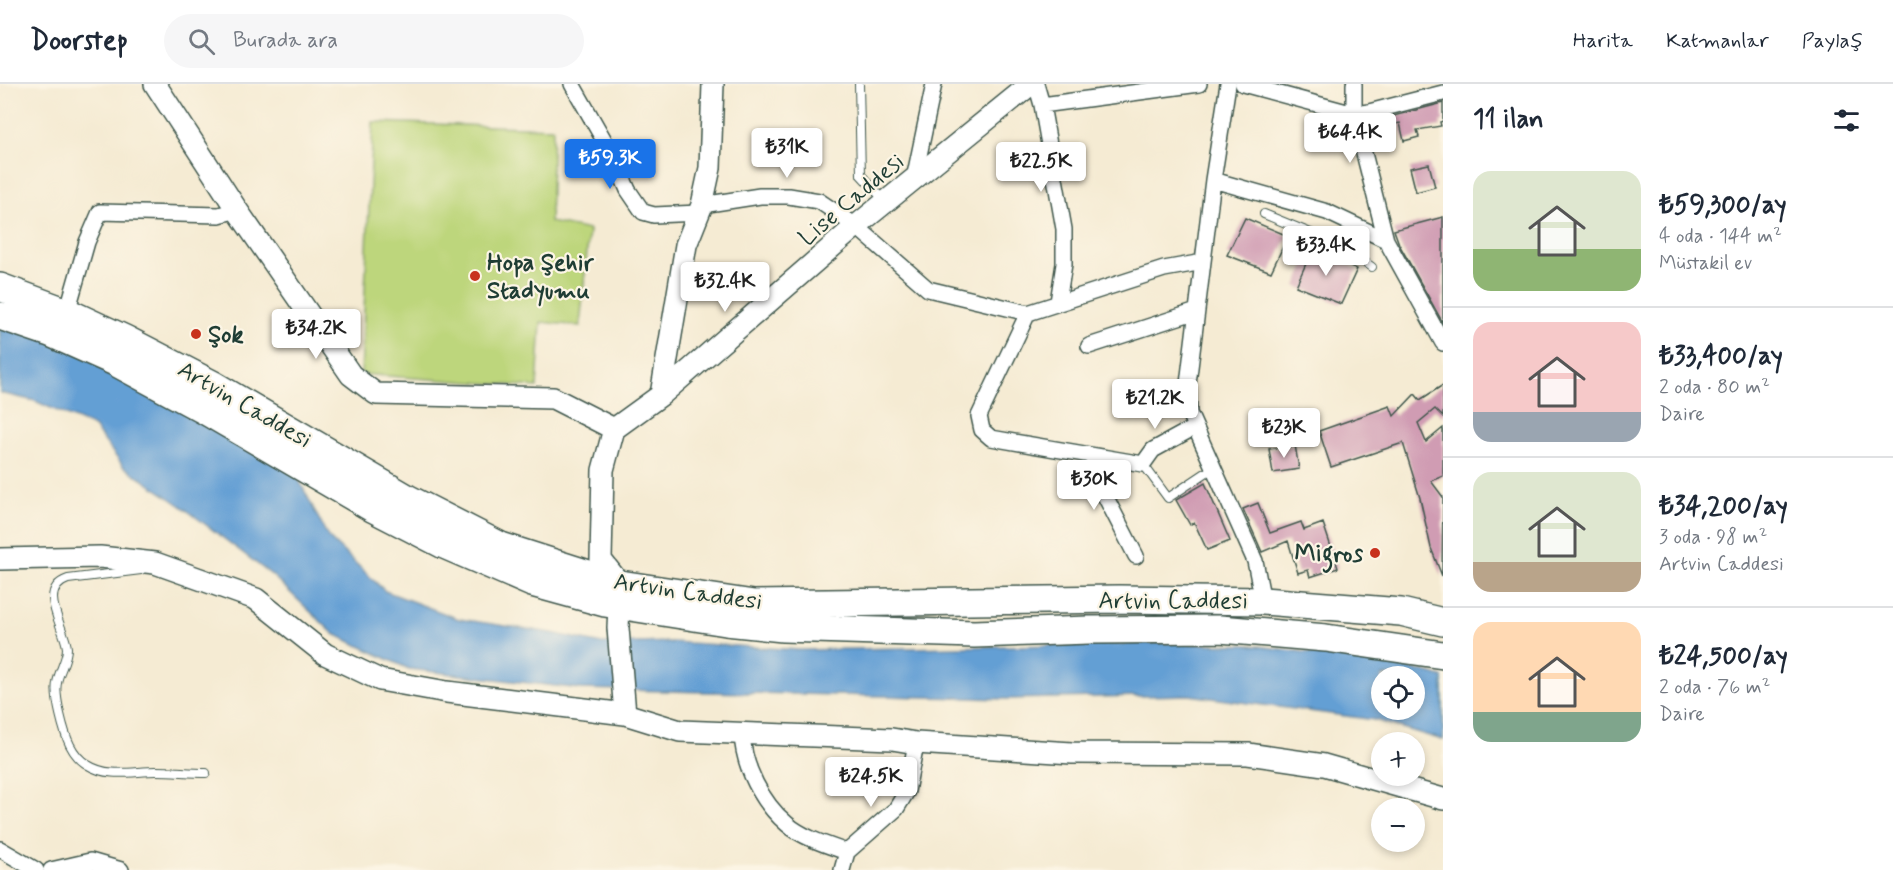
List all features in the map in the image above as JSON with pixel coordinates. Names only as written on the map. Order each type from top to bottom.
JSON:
[{"type":"highway","name":"Artvin Caddesi","points":[[0,287],[67,312],[125,339],[212,384],[407,498],[618,606],[1119,599],[1263,601],[1401,612],[1443,622]]},
{"type":"highway","name":"Artvin Caddesi","points":[[0,316],[50,333],[115,362],[204,410],[374,509],[442,544],[532,583],[618,606],[783,628],[974,634],[1220,629],[1326,638],[1443,655]]},
{"type":"street","points":[[155,84],[237,210],[351,375],[376,394],[553,398],[614,429],[603,470],[601,560],[618,606],[623,704]]},
{"type":"street","points":[[572,84],[613,156],[628,189],[643,212],[654,215],[701,209],[760,196],[789,196],[819,201],[856,226],[928,289],[1028,313],[1164,269],[1203,262]]},
{"type":"street","points":[[661,394],[686,245],[701,209],[710,168],[712,84]]},
{"type":"street","points":[[914,179],[934,84]]},
{"type":"street","name":"Lise Caddesi","points":[[614,429],[661,394],[856,226],[1031,84]]},
{"type":"street","points":[[1036,84],[1042,105],[1064,229],[1064,264],[1058,302]]},
{"type":"street","points":[[1042,105],[1199,84]]},
{"type":"street","points":[[1228,84],[1213,180],[1188,384],[1189,413],[1255,561],[1263,601]]},
{"type":"street","points":[[1243,84],[1354,114],[1369,112],[1420,92],[1443,93]]},
{"type":"street","points":[[1353,84],[1354,114],[1386,240],[1443,343]]},
{"type":"street","points":[[1213,180],[1327,213],[1386,240]]},
{"type":"street","points":[[67,312],[87,242],[100,212],[219,215],[237,210]]},
{"type":"street","points":[[1089,346],[1197,311]]},
{"type":"street","points":[[1028,313],[979,416],[982,430],[991,438],[1143,464],[1153,450],[1195,427]]},
{"type":"street","points":[[1103,457],[1100,482],[1102,490],[1136,556]]},
{"type":"street","points":[[0,559],[100,557],[155,563],[256,599],[325,654],[380,680],[458,693],[623,704],[680,731],[892,739],[915,743],[1072,753],[1248,754],[1324,765],[1443,799]]},
{"type":"street","points":[[1401,612],[1443,615]]},
{"type":"street","points":[[742,733],[744,755],[762,795],[787,825],[812,839],[847,852]]},
{"type":"street","points":[[842,870],[847,852],[896,809],[907,791],[915,743]]},
{"type":"street","points":[[0,849],[36,870]]},
{"type":"street","points":[[51,870],[90,861],[121,870]]},
{"type":"lane","points":[[859,84],[861,175],[886,202]]},
{"type":"lane","points":[[1264,214],[1342,246],[1372,267]]},
{"type":"lane","points":[[1342,246],[1354,224]]},
{"type":"lane","points":[[1143,464],[1168,498],[1213,468]]},
{"type":"lane","points":[[155,563],[149,568],[68,579],[54,590],[52,600],[66,645],[66,658],[56,687],[68,742],[89,766],[107,772],[207,773]]},
{"type":"green space","name":"Hopa Şehir Stadyumu","points":[[373,122],[553,128],[550,222],[589,230],[580,326],[541,322],[537,387],[361,374]]},
{"type":"water","points":[[0,319],[46,333],[296,474],[328,537],[385,591],[459,619],[552,633],[602,644],[672,642],[800,650],[1162,643],[1250,645],[1402,666],[1371,666],[1371,719],[1189,695],[1007,699],[581,689],[409,669],[334,634],[273,576],[180,505],[123,466],[94,427],[35,401],[0,393]]},
{"type":"water","points":[[1425,672],[1443,677],[1443,740],[1425,735],[1425,732],[1416,732],[1375,720],[1425,720]]},
{"type":"building","points":[[1443,103],[1441,126],[1417,130],[1419,137],[1404,141],[1400,123],[1384,126],[1382,119]]},
{"type":"building","points":[[1429,164],[1435,187],[1416,192],[1410,168]]},
{"type":"building","points":[[1443,217],[1443,323],[1399,244],[1394,230]]},
{"type":"building","points":[[1245,218],[1288,236],[1271,272],[1227,255]]},
{"type":"building","points":[[1313,248],[1357,269],[1341,304],[1296,286]]},
{"type":"building","points":[[1443,385],[1443,417],[1435,409],[1418,423],[1426,442],[1443,428],[1443,476],[1431,481],[1443,497],[1442,576],[1431,548],[1420,498],[1403,443],[1331,467],[1319,431],[1390,406],[1394,416],[1415,394],[1420,400]]},
{"type":"building","points":[[1295,445],[1299,469],[1273,473],[1269,449]]},
{"type":"building","points":[[1205,483],[1230,541],[1207,550],[1194,522],[1190,525],[1176,500]]},
{"type":"building","points":[[1258,503],[1270,533],[1301,522],[1304,530],[1323,523],[1338,568],[1310,577],[1308,570],[1298,573],[1288,541],[1262,552],[1243,509]]},
{"type":"place","name":"Hopa Şehir Stadyumu","points":[[475,276]]},
{"type":"place","name":"Şok","points":[[196,334]]},
{"type":"place","name":"Migros","points":[[1375,553]]}]
